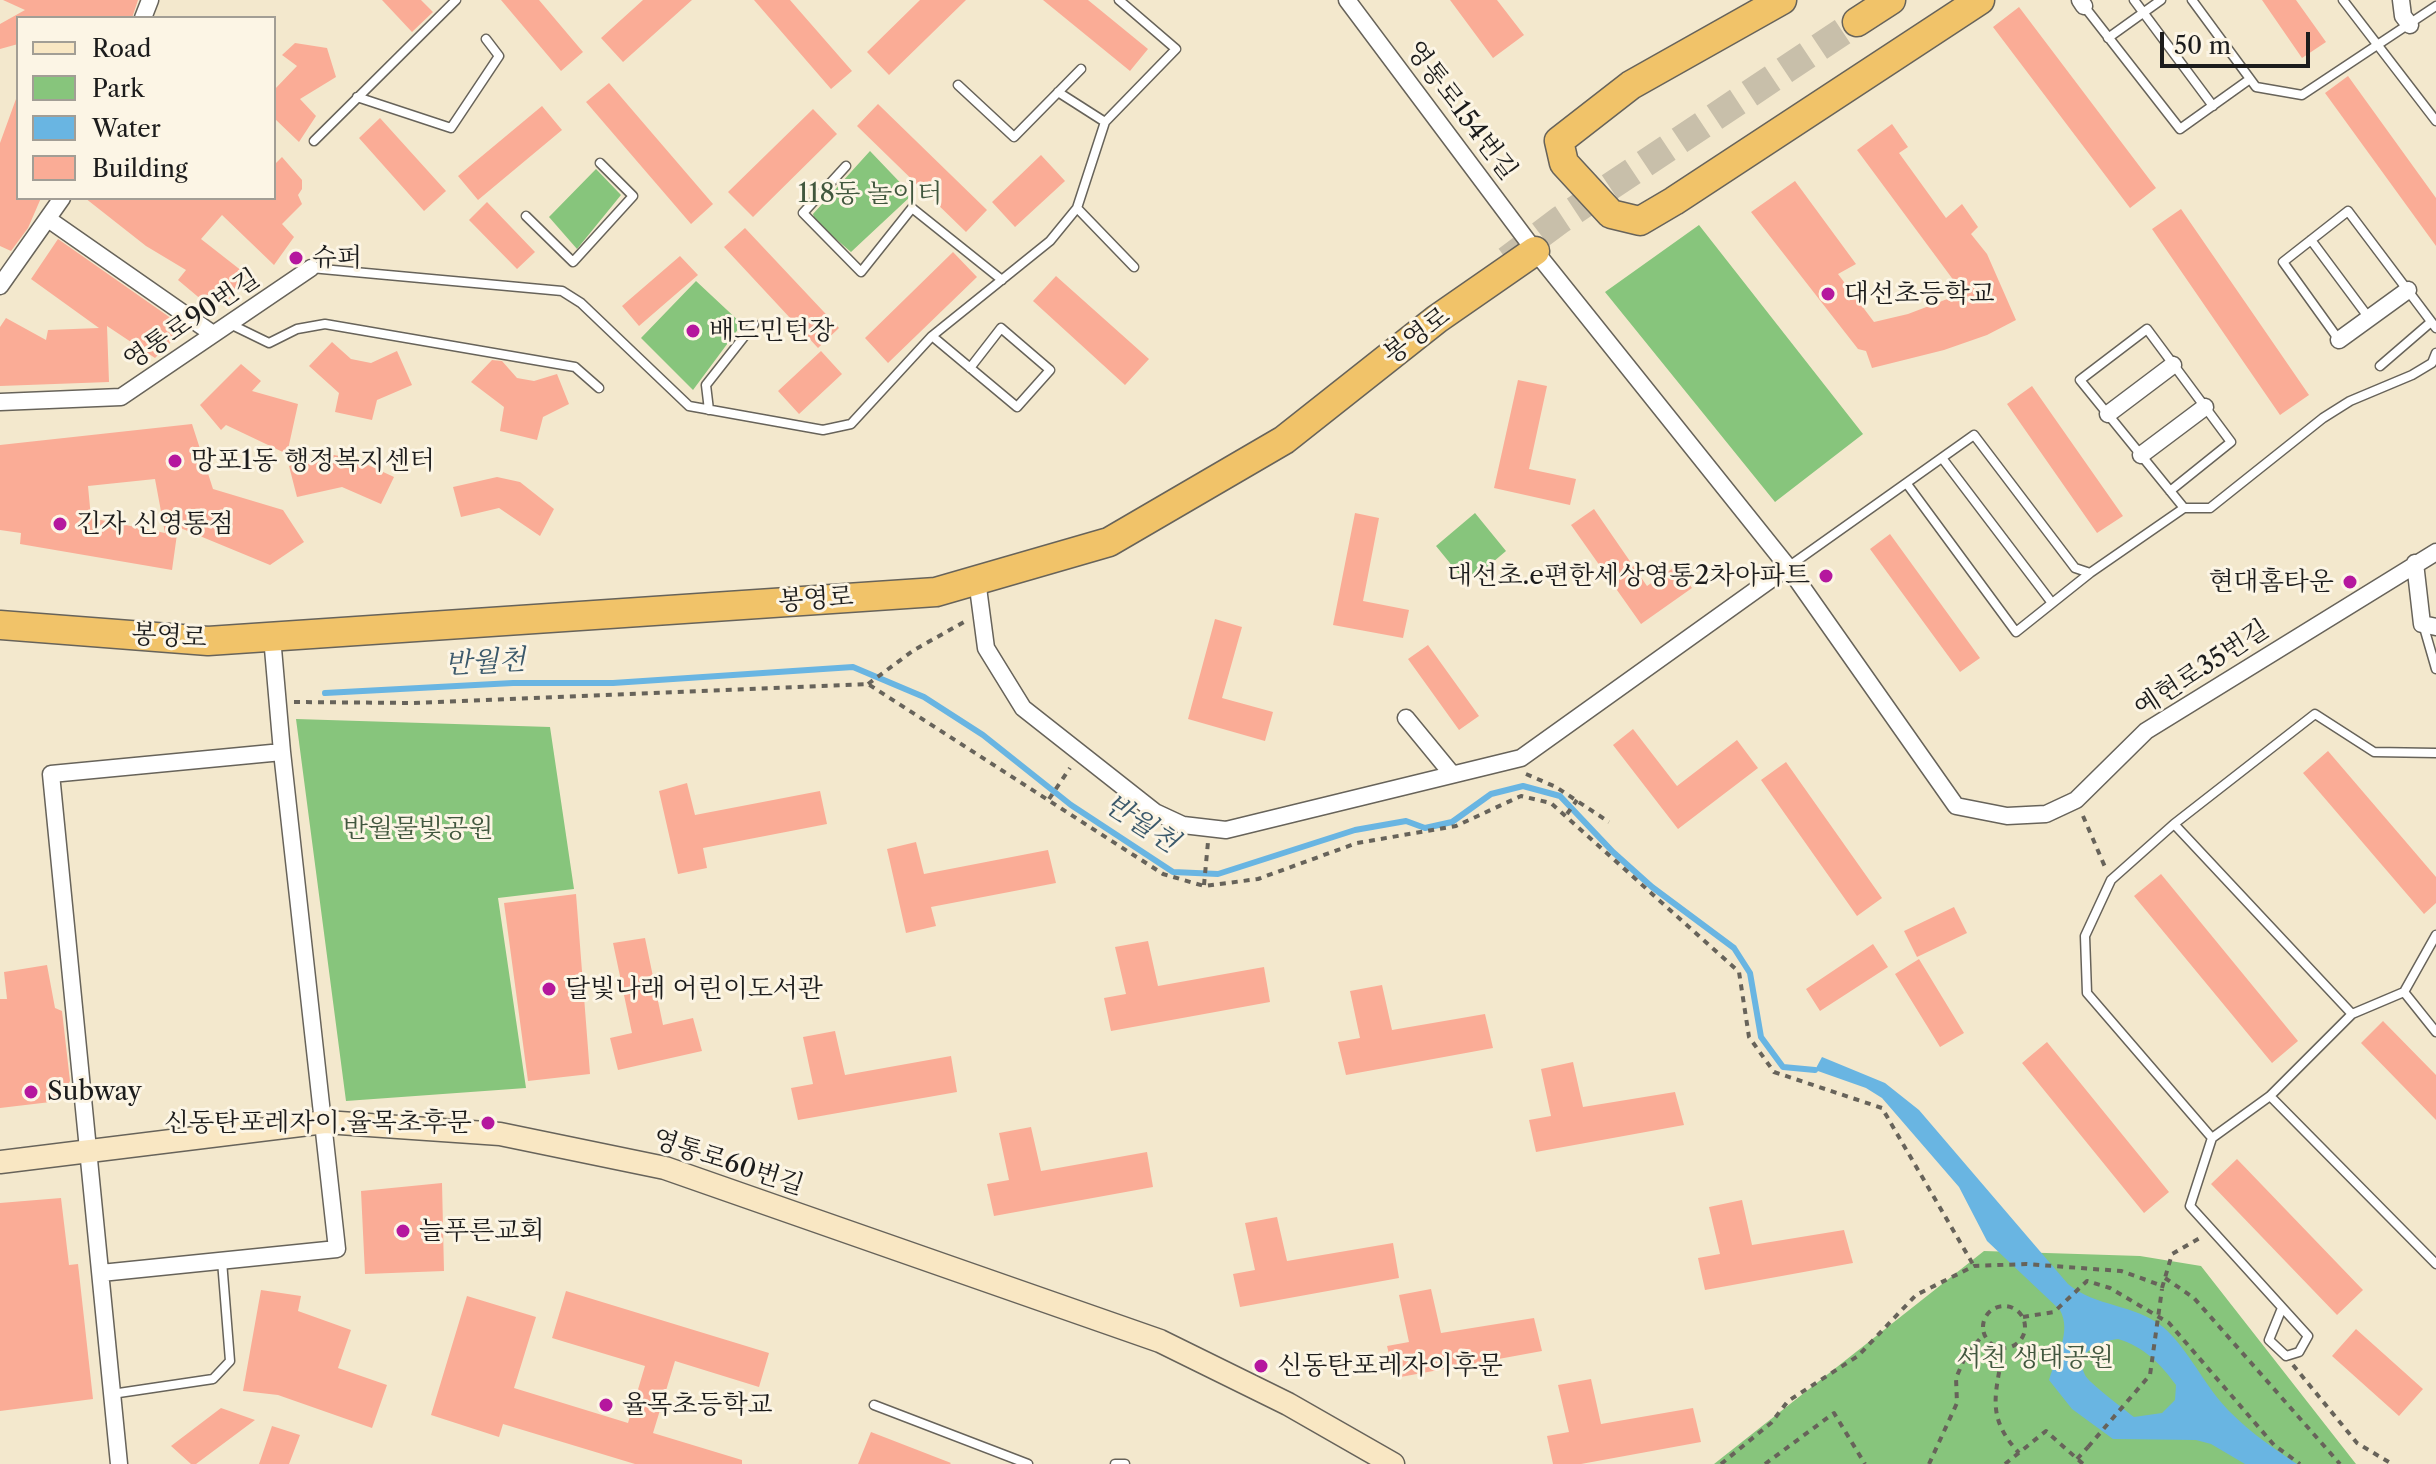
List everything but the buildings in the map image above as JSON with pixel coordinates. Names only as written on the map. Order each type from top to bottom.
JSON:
[{"type":"highway","points":[[1782,0],[1631,85],[1578,123],[1559,141],[1564,163],[1611,214],[1640,221],[1980,0]]},
{"type":"highway","points":[[1857,22],[1891,0]]},
{"type":"highway","name":"봉영로","points":[[0,625],[208,641],[936,592],[1109,542],[1284,440],[1437,319],[1535,251]]},
{"type":"street","name":"영통로154번길","points":[[1347,0],[1535,251],[1788,567]]},
{"type":"street","points":[[2401,0],[2403,16],[2410,25]]},
{"type":"street","points":[[0,286],[61,200]]},
{"type":"street","points":[[48,219],[213,334]]},
{"type":"street","name":"영통로90번길","points":[[0,402],[121,397],[311,268]]},
{"type":"street","points":[[2339,340],[2408,290]]},
{"type":"street","points":[[2108,414],[2173,365]]},
{"type":"street","points":[[2141,455],[2205,407]]},
{"type":"street","name":"예현로35번길","points":[[1788,567],[1956,806],[2007,816],[2046,814],[2076,800],[2146,731],[2436,552]]},
{"type":"street","points":[[2415,563],[2429,625]]},
{"type":"street","points":[[977,580],[986,648],[1023,708],[1155,812],[1183,825],[1226,830],[1521,758],[1788,567]]},
{"type":"street","points":[[101,1273],[337,1249],[272,637]]},
{"type":"street","points":[[1406,718],[1452,774]]},
{"type":"street","points":[[119,1464],[51,774],[282,752]]},
{"type":"street","name":"영통로60번길","points":[[0,1162],[325,1122],[500,1134],[665,1168],[1160,1341],[1288,1404],[1393,1464]]},
{"type":"lane","points":[[314,141],[456,0]]},
{"type":"lane","points":[[311,268],[562,291],[581,303],[689,406],[823,430],[851,424],[932,336],[1050,241],[1077,208],[1105,122],[1176,49],[1119,0]]},
{"type":"lane","points":[[2134,0],[2213,106]]},
{"type":"lane","points":[[2108,38],[2161,0]]},
{"type":"lane","points":[[2192,0],[2256,87],[2302,95],[2436,6]]},
{"type":"lane","points":[[2343,0],[2436,121]]},
{"type":"lane","points":[[2082,3],[2180,129],[2250,79]]},
{"type":"lane","points":[[357,97],[451,128],[499,56],[486,39]]},
{"type":"lane","points":[[958,85],[1014,137],[1081,69]]},
{"type":"lane","points":[[1058,92],[1105,122]]},
{"type":"lane","points":[[526,216],[573,262],[633,196],[600,163]]},
{"type":"lane","points":[[846,166],[803,213],[861,272],[912,208],[1002,280]]},
{"type":"lane","points":[[1077,208],[1134,267]]},
{"type":"lane","points":[[2339,340],[2283,262],[2348,211],[2434,325],[2380,366]]},
{"type":"lane","points":[[2311,240],[2369,318]]},
{"type":"lane","points":[[230,323],[269,343],[297,329],[325,324],[575,367],[599,388]]},
{"type":"lane","points":[[709,410],[706,385],[754,324]]},
{"type":"lane","points":[[932,336],[970,368],[1017,407],[1050,370],[1001,328],[970,368]]},
{"type":"lane","points":[[2170,491],[2231,442],[2147,329],[2080,380],[2108,414],[2170,491],[2184,508]]},
{"type":"lane","points":[[1907,484],[2016,632],[2090,573],[2184,508],[2210,508],[2323,418],[2350,401],[2412,375],[2432,363],[2436,353]]},
{"type":"lane","points":[[1788,567],[1974,435],[2075,568],[2090,573]]},
{"type":"lane","points":[[1942,458],[2052,603]]},
{"type":"lane","points":[[2429,625],[2436,669]]},
{"type":"lane","points":[[2212,1138],[2087,993],[2085,936],[2111,880],[2174,824],[2315,714],[2374,752],[2436,753]]},
{"type":"lane","points":[[2174,824],[2352,1014]]},
{"type":"lane","points":[[2282,1308],[2269,1340],[2286,1356],[2299,1352],[2308,1336],[2190,1206],[2212,1138],[2270,1096],[2352,1014],[2404,992],[2436,935]]},
{"type":"lane","points":[[2404,992],[2436,1032]]},
{"type":"lane","points":[[2270,1096],[2436,1264]]},
{"type":"lane","points":[[112,1394],[213,1379],[230,1361],[221,1261]]},
{"type":"lane","points":[[874,1405],[1028,1464]]},
{"type":"lane","points":[[1115,1464],[1125,1464]]},
{"type":"path","points":[[277,702],[413,703],[868,684],[953,626]]},
{"type":"path","points":[[868,684],[1163,874],[1204,886],[1258,879],[1357,843],[1456,826],[1521,796],[1551,803],[1567,814],[1739,972],[1749,1037],[1774,1072],[1882,1108],[1974,1266]]},
{"type":"path","points":[[1049,799],[1080,753]]},
{"type":"path","points":[[1521,758],[1524,774],[1577,800],[1609,822]]},
{"type":"path","points":[[1567,814],[1577,800]]},
{"type":"path","points":[[2076,800],[2111,880]]},
{"type":"path","points":[[1204,886],[1207,847]]},
{"type":"path","points":[[2077,1459],[2150,1375],[2162,1288],[2172,1254],[2192,1245],[2211,1229]]},
{"type":"path","points":[[1721,1464],[1771,1423],[1788,1401],[1858,1356],[1916,1295],[1974,1266],[2026,1264],[2121,1271],[2162,1288]]},
{"type":"path","points":[[2165,1278],[2194,1298],[2340,1464]]},
{"type":"path","points":[[2023,1317],[2054,1312],[2082,1283],[2097,1282],[2110,1288],[2169,1323],[2274,1445],[2300,1464]]},
{"type":"path","points":[[2013,1307],[2023,1317],[2022,1339],[2003,1348],[1990,1342],[1984,1334],[1984,1318],[1993,1308],[2013,1307]]},
{"type":"path","points":[[1929,1464],[1957,1403],[1956,1378],[1966,1355],[1984,1334]]},
{"type":"path","points":[[2003,1348],[1993,1401],[2005,1438],[2019,1453]]},
{"type":"path","points":[[2286,1356],[2357,1443],[2392,1464]]},
{"type":"path","points":[[1765,1464],[1834,1413],[1865,1464]]},
{"type":"path","points":[[2005,1464],[2046,1431],[2083,1464]]},
{"type":"green space","name":"118동 놀이터","points":[[870,151],[912,195],[851,252],[815,221],[813,214]]},
{"type":"green space","points":[[596,169],[621,195],[577,249],[549,217]]},
{"type":"green space","points":[[1699,225],[1863,434],[1775,502],[1605,292]]},
{"type":"green space","name":"배드민턴장","points":[[696,281],[742,324],[693,390],[641,338]]},
{"type":"green space","points":[[1475,513],[1506,551],[1467,584],[1436,546]]},
{"type":"green space","name":"반월물빛공원","points":[[296,719],[550,727],[574,889],[498,898],[526,1088],[346,1101]]},
{"type":"green space","name":"서천 생태공원","points":[[1984,1251],[2140,1256],[2201,1266],[2356,1464],[1714,1464]]},
{"type":"water","points":[[1822,1057],[1885,1083],[1919,1110],[2068,1284],[2090,1297],[2140,1314],[2163,1327],[2228,1410],[2256,1435],[2297,1464],[2245,1464],[2211,1444],[2196,1440],[2113,1439],[2072,1409],[2049,1380],[2064,1336],[2060,1310],[1987,1241],[1959,1187],[1882,1098],[1866,1088],[1815,1070]],"holes":[[[2118,1339],[2136,1346],[2151,1357],[2176,1385],[2175,1400],[2162,1413],[2134,1417],[2085,1375],[2083,1360],[2086,1354],[2097,1345]]]},
{"type":"waterway","name":"반월천","points":[[325,693],[513,683],[613,683],[853,667],[924,697],[983,735],[1071,805],[1173,872],[1218,874],[1355,830],[1406,821],[1425,828],[1452,822],[1491,794],[1523,786],[1560,796],[1613,852],[1652,887],[1734,948],[1750,973],[1761,1037],[1783,1067],[1815,1070]]},
{"type":"tunnel","points":[[1507,260],[1560,220],[1857,22]]},
{"type":"place","name":"슈퍼","points":[[296,258]]},
{"type":"place","name":"대선초등학교","points":[[1828,294]]},
{"type":"place","name":"배드민턴장","points":[[693,331]]},
{"type":"place","name":"망포1동 행정복지센터","points":[[175,461]]},
{"type":"place","name":"긴자 신영통점","points":[[60,524]]},
{"type":"place","name":"대선초.e편한세상영통2차아파트","points":[[1826,576]]},
{"type":"place","name":"현대홈타운","points":[[2350,582]]},
{"type":"place","name":"달빛나래 어린이도서관","points":[[549,989]]},
{"type":"place","name":"Subway","points":[[31,1092]]},
{"type":"place","name":"신동탄포레자이.율목초후문","points":[[488,1123]]},
{"type":"place","name":"늘푸른교회","points":[[403,1231]]},
{"type":"place","name":"신동탄포레자이후문","points":[[1261,1366]]},
{"type":"place","name":"율목초등학교","points":[[606,1405]]}]
